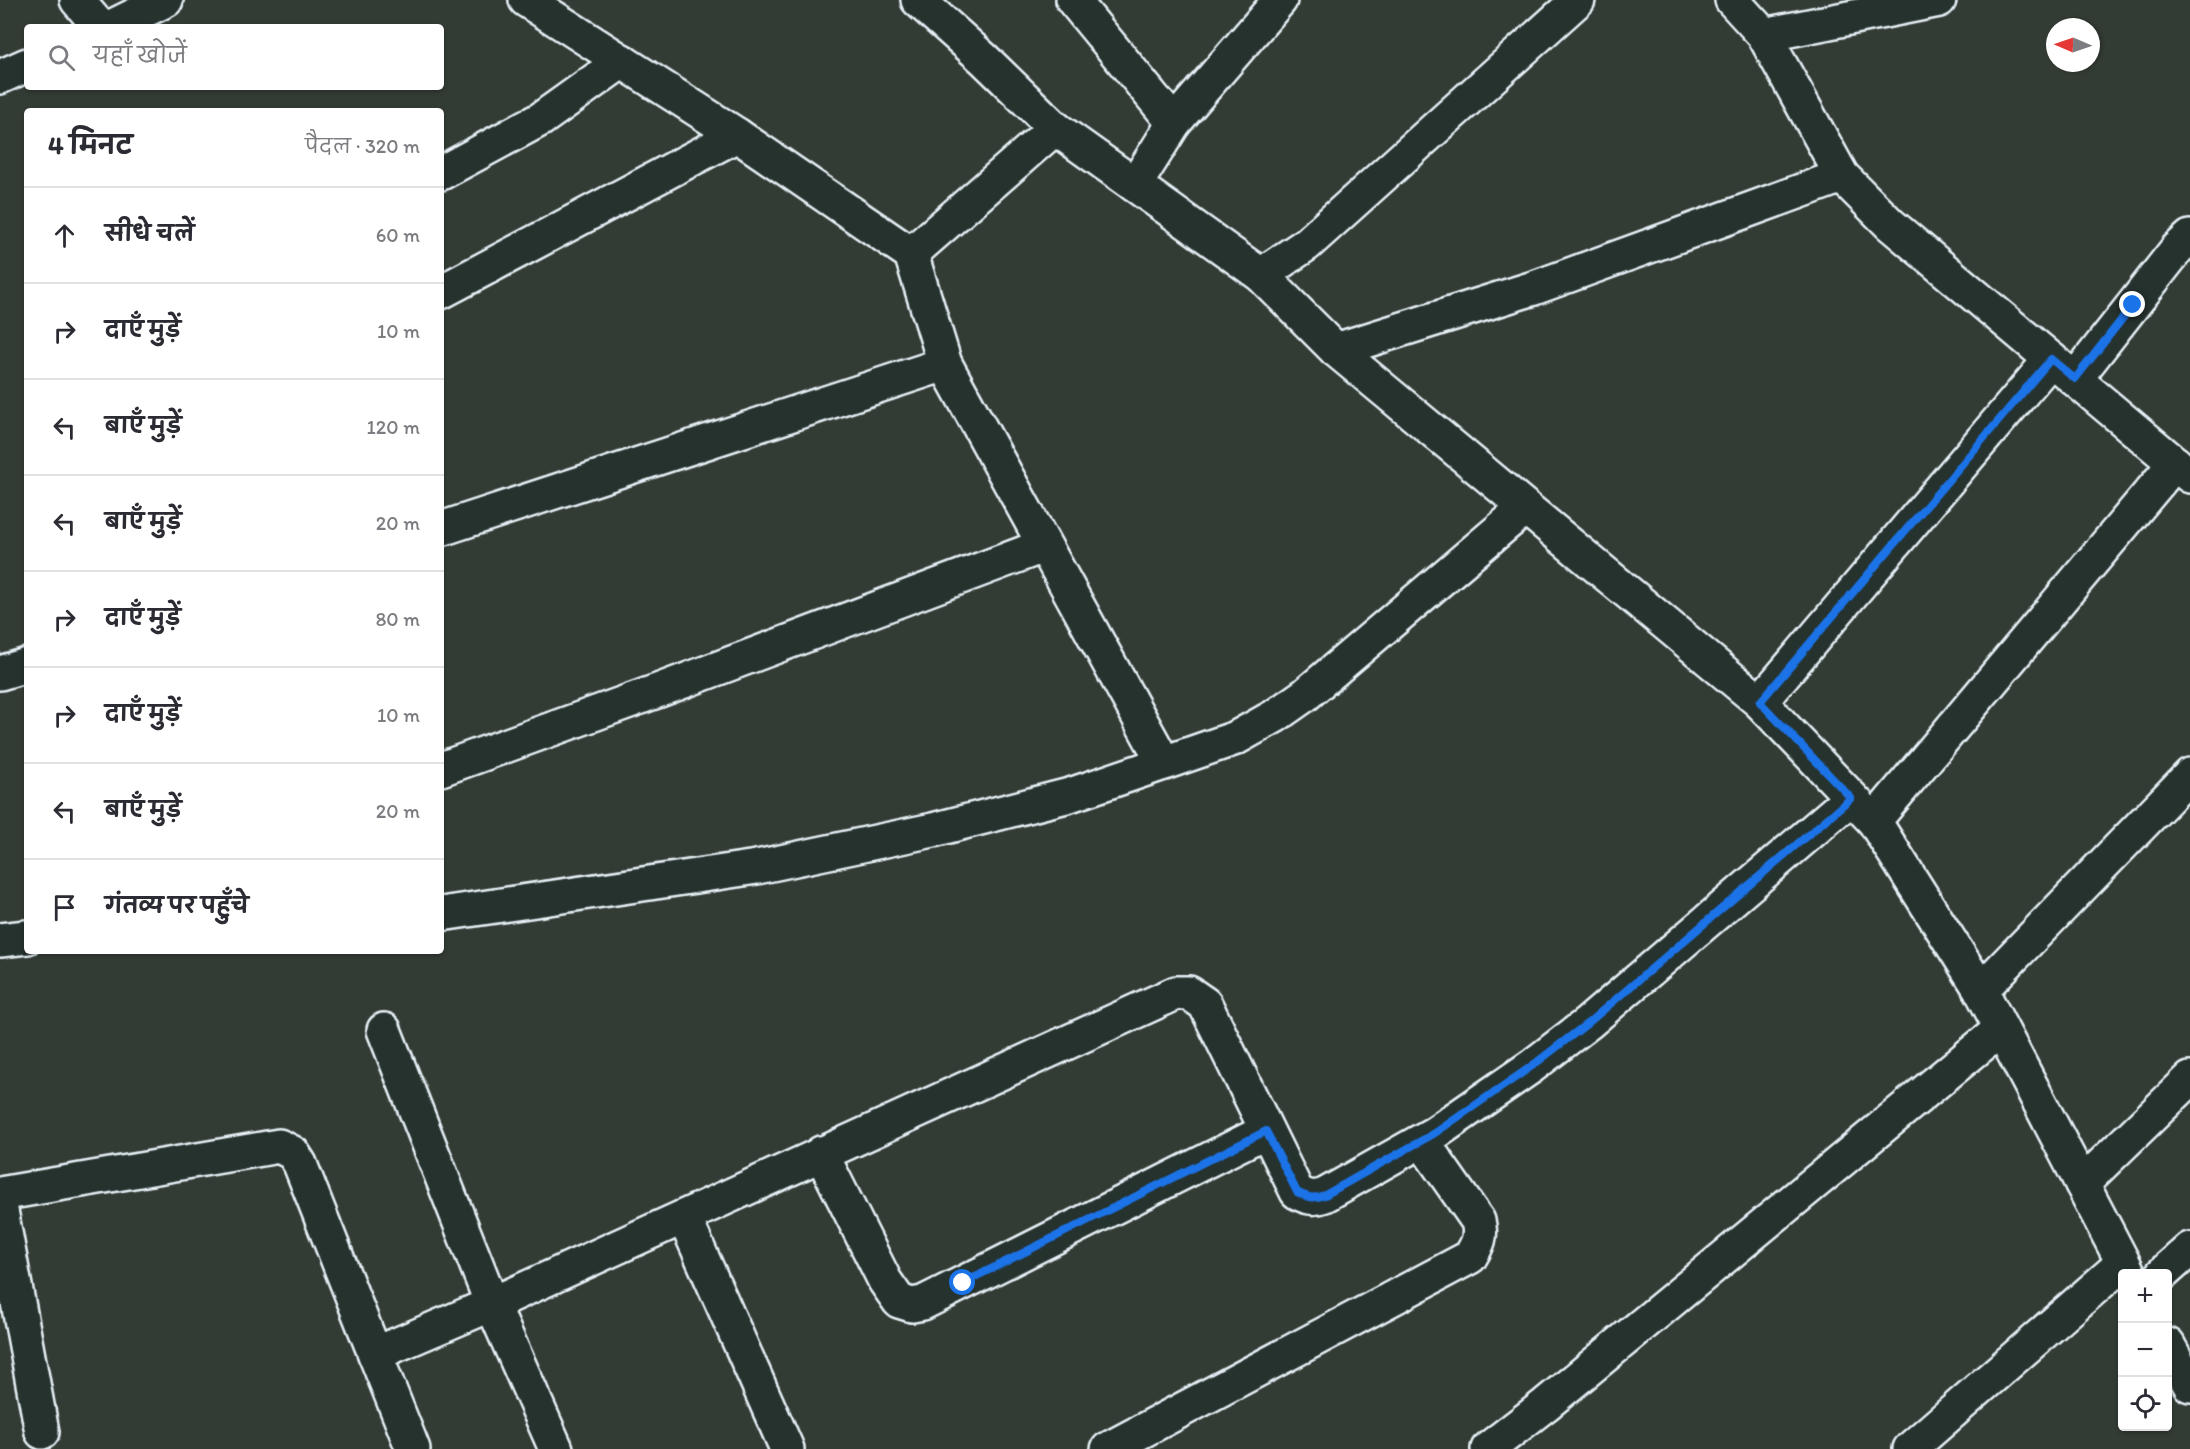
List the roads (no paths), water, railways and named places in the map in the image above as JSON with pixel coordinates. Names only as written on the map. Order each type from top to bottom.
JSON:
[{"type":"street","points":[[77,0],[97,24]]},
{"type":"street","points":[[117,24],[166,0]]},
{"type":"street","points":[[526,0],[737,135],[910,254],[945,364],[1164,763]]},
{"type":"street","points":[[918,0],[984,59],[1055,128],[1261,275],[1336,350],[1760,702],[1874,821],[1981,990],[2126,1268],[1910,1449]]},
{"type":"street","points":[[1073,0],[1174,123]]},
{"type":"street","points":[[1135,185],[1174,123],[1280,0]]},
{"type":"street","points":[[1261,275],[1307,244],[1352,206],[1578,0]]},
{"type":"street","points":[[1732,0],[1764,35],[1842,176],[1890,224],[2182,470],[1874,821]]},
{"type":"street","points":[[1764,35],[1939,0]]},
{"type":"street","points":[[444,172],[541,119],[622,61]]},
{"type":"street","points":[[0,76],[24,66]]},
{"type":"street","points":[[910,254],[1055,128]]},
{"type":"street","points":[[444,290],[737,135]]},
{"type":"street","points":[[1336,350],[1534,288],[1842,176]]},
{"type":"street","points":[[1760,702],[2063,369],[2190,237]]},
{"type":"street","points":[[444,528],[945,364]]},
{"type":"street","points":[[444,914],[768,865],[933,830],[1070,795],[1236,738],[1275,716],[1305,695],[1525,508]]},
{"type":"street","points":[[444,768],[660,690],[1043,546]]},
{"type":"street","points":[[0,674],[24,666]]},
{"type":"street","points":[[1981,990],[2190,775]]},
{"type":"street","points":[[375,1354],[492,1304],[1176,993],[1190,993],[1205,1004],[1297,1192],[1306,1197],[1315,1198],[1325,1195],[1422,1140],[1532,1066],[1588,1023],[1851,798]]},
{"type":"street","points":[[0,940],[24,937]]},
{"type":"street","points":[[1488,1449],[1545,1405],[2001,1029]]},
{"type":"street","points":[[384,1030],[492,1304],[556,1449]]},
{"type":"street","points":[[2082,1184],[2190,1079]]},
{"type":"street","points":[[821,1153],[885,1281],[899,1301],[912,1305],[923,1303],[1266,1131]]},
{"type":"street","points":[[1108,1449],[1470,1257],[1478,1244],[1481,1232],[1478,1221],[1422,1140]]},
{"type":"street","points":[[0,1194],[279,1146],[287,1149],[300,1164],[413,1449]]},
{"type":"street","points":[[0,1205],[42,1432]]},
{"type":"street","points":[[684,1217],[787,1449]]},
{"type":"street","points":[[2168,1269],[2190,1249]]},
{"type":"street","points":[[2172,1352],[2190,1385]]}]
